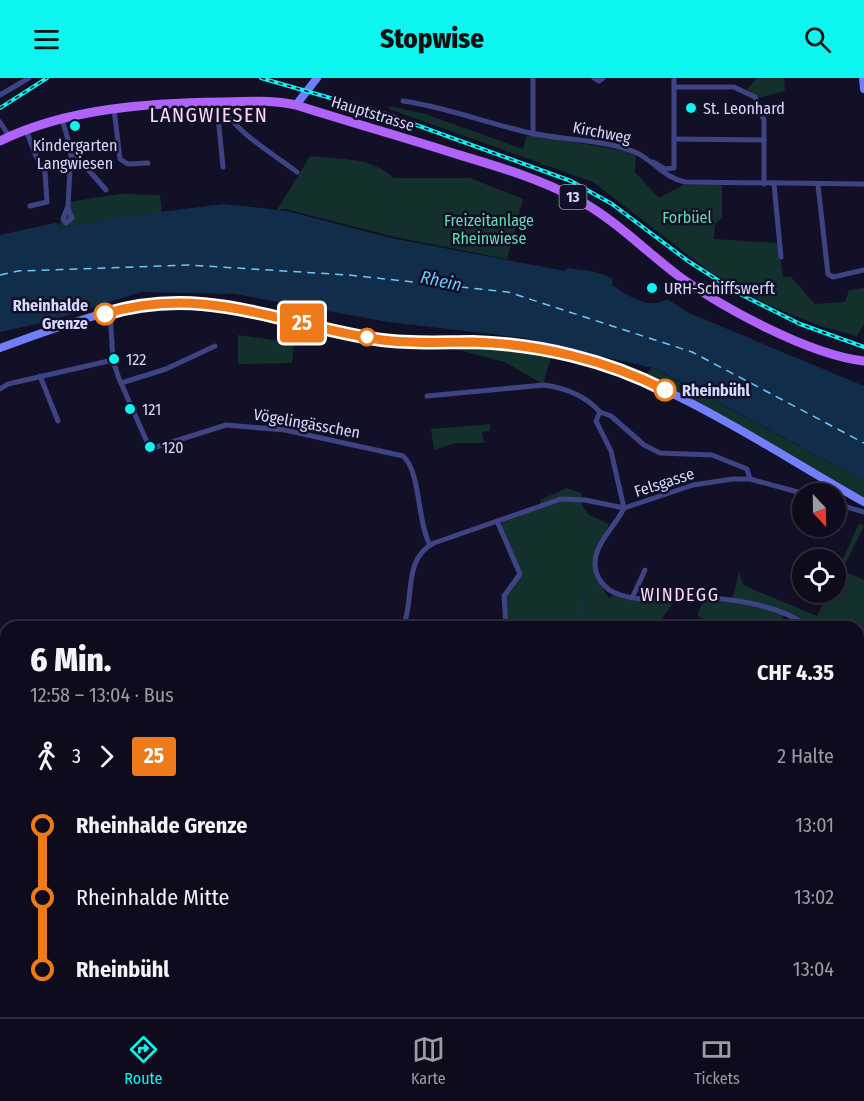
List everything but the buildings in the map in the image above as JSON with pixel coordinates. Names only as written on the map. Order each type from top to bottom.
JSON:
[{"type":"main road","points":[[296,105],[317,78]]},
{"type":"main road","points":[[863,78],[864,88]]},
{"type":"main road","name":"Hauptstrasse","points":[[4,138],[62,119],[114,110],[219,102],[274,101],[296,105],[484,162],[563,192],[595,209],[681,278],[703,291],[784,335],[833,356],[864,361]]},
{"type":"main road","points":[[0,348],[112,311],[160,303],[214,303],[361,337],[418,342],[501,344],[582,359],[614,368],[661,388],[864,502]]},
{"type":"street","points":[[0,95],[30,78]]},
{"type":"street","points":[[533,78],[533,134]]},
{"type":"street","points":[[594,78],[598,81],[603,78]]},
{"type":"street","points":[[646,159],[665,169],[673,170],[674,78]]},
{"type":"street","points":[[674,87],[734,87],[755,97],[763,111],[764,184]]},
{"type":"street","name":"Kirchweg","points":[[403,101],[440,107],[473,120],[533,134],[626,149],[646,159],[670,178],[685,182],[864,184]]},
{"type":"street","points":[[219,102],[217,106],[224,167]]},
{"type":"street","points":[[219,102],[223,111],[237,127],[297,171]]},
{"type":"street","points":[[114,110],[120,159],[128,164],[148,163]]},
{"type":"street","points":[[62,119],[71,150],[68,208]]},
{"type":"street","points":[[0,122],[4,138]]},
{"type":"street","points":[[26,129],[47,182],[47,202],[30,206]]},
{"type":"street","points":[[674,139],[764,140]]},
{"type":"street","points":[[71,150],[106,190]]},
{"type":"street","points":[[774,184],[781,257]]},
{"type":"street","points":[[818,185],[828,274],[833,277],[864,270]]},
{"type":"street","name":"Vögelingässchen","points":[[112,311],[113,360],[150,449],[226,425],[285,430],[403,456],[411,469],[424,530],[430,545]]},
{"type":"street","points":[[121,383],[166,369],[215,346]]},
{"type":"street","points":[[0,389],[8,384],[113,360]]},
{"type":"street","points":[[40,376],[58,421]]},
{"type":"street","points":[[427,396],[543,385],[570,392],[600,412],[611,416],[644,446],[660,453],[712,455],[747,470],[750,479]]},
{"type":"street","points":[[600,412],[596,421],[611,451],[624,508],[608,530],[595,561],[598,577],[609,591],[632,598],[720,600],[770,609],[794,621]]},
{"type":"street","name":"Felsgasse","points":[[430,545],[561,499],[585,500],[624,508],[693,485],[732,479],[750,479],[792,490]]},
{"type":"street","points":[[846,507],[864,512]]},
{"type":"street","points":[[497,521],[520,574],[504,596],[506,621]]},
{"type":"street","points":[[405,621],[412,573],[421,554],[430,545]]},
{"type":"street","points":[[632,598],[645,570]]},
{"type":"green space","points":[[757,78],[784,78],[785,91],[758,98],[747,89]]},
{"type":"green space","name":"Forbüel","points":[[390,106],[425,114],[523,149],[527,134],[636,153],[635,172],[659,198],[683,185],[722,185],[722,218],[715,224],[714,239],[778,243],[783,277],[791,277],[815,304],[845,302],[849,290],[864,288],[864,324],[857,336],[820,326],[771,306],[709,271],[593,182],[389,109]]},
{"type":"green space","name":"Freizeitanlage Rheinwiese","points":[[310,156],[366,163],[385,171],[393,178],[470,178],[523,199],[507,259],[395,237],[285,209],[277,210]]},
{"type":"green space","points":[[119,194],[160,195],[162,212],[111,218],[66,228],[58,227],[69,202]]},
{"type":"green space","points":[[238,335],[294,343],[292,363],[238,364]]},
{"type":"green space","points":[[448,347],[516,351],[551,357],[543,384],[505,362]]},
{"type":"green space","points":[[652,367],[864,481],[864,497],[846,487],[846,483],[838,483],[644,377]]},
{"type":"green space","points":[[490,424],[490,431],[482,432],[484,443],[456,443],[434,450],[431,429]]},
{"type":"green space","points":[[567,488],[581,493],[582,505],[589,515],[609,524],[596,554],[595,569],[609,598],[615,594],[675,600],[660,621],[506,621],[507,593],[522,574],[501,524],[504,520],[541,507],[540,500]]},
{"type":"green space","points":[[859,523],[864,526],[846,562],[846,552]]},
{"type":"green space","points":[[739,572],[743,585],[817,616],[823,603],[846,603],[846,572],[864,580],[864,621],[800,621],[785,613],[782,621],[700,621],[701,618],[697,615],[704,599],[732,602]]},
{"type":"water","name":"Rhein","points":[[224,204],[287,211],[391,238],[565,271],[568,268],[591,271],[613,279],[612,285],[639,300],[653,303],[667,299],[689,313],[864,386],[864,481],[657,369],[524,338],[388,322],[235,294],[141,292],[50,321],[0,332],[0,235],[55,223],[58,223],[58,227],[66,228],[111,218]]},
{"type":"waterway","points":[[580,621],[583,608],[582,593]]},
{"type":"ferry route","points":[[0,275],[18,271],[188,265],[348,275],[508,292],[692,352],[864,443]]},
{"type":"railway","points":[[0,108],[47,78]]},
{"type":"railway","points":[[261,78],[386,114],[571,181],[612,204],[688,261],[738,293],[800,324],[864,347]]},
{"type":"bus line","name":"25","points":[[105,314],[145,304],[183,301],[214,303],[347,334],[386,340],[473,342],[556,352],[614,368],[665,390]]},
{"type":"place","name":"St. Leonhard","points":[[691,108]]},
{"type":"place","name":"Kindergarten Langwiesen","points":[[75,126]]},
{"type":"place","name":"URH-Schiffswerft","points":[[652,288]]},
{"type":"place","name":"Rheinhalde Grenze","points":[[105,314]]},
{"type":"place","name":"122","points":[[114,359]]},
{"type":"place","name":"Rheinbühl","points":[[665,390]]},
{"type":"place","name":"121","points":[[130,409]]},
{"type":"place","name":"120","points":[[150,447]]},
{"type":"district","name":"LANGWIESEN","points":[[209,115]]},
{"type":"district","name":"WINDEGG","points":[[680,595]]}]
